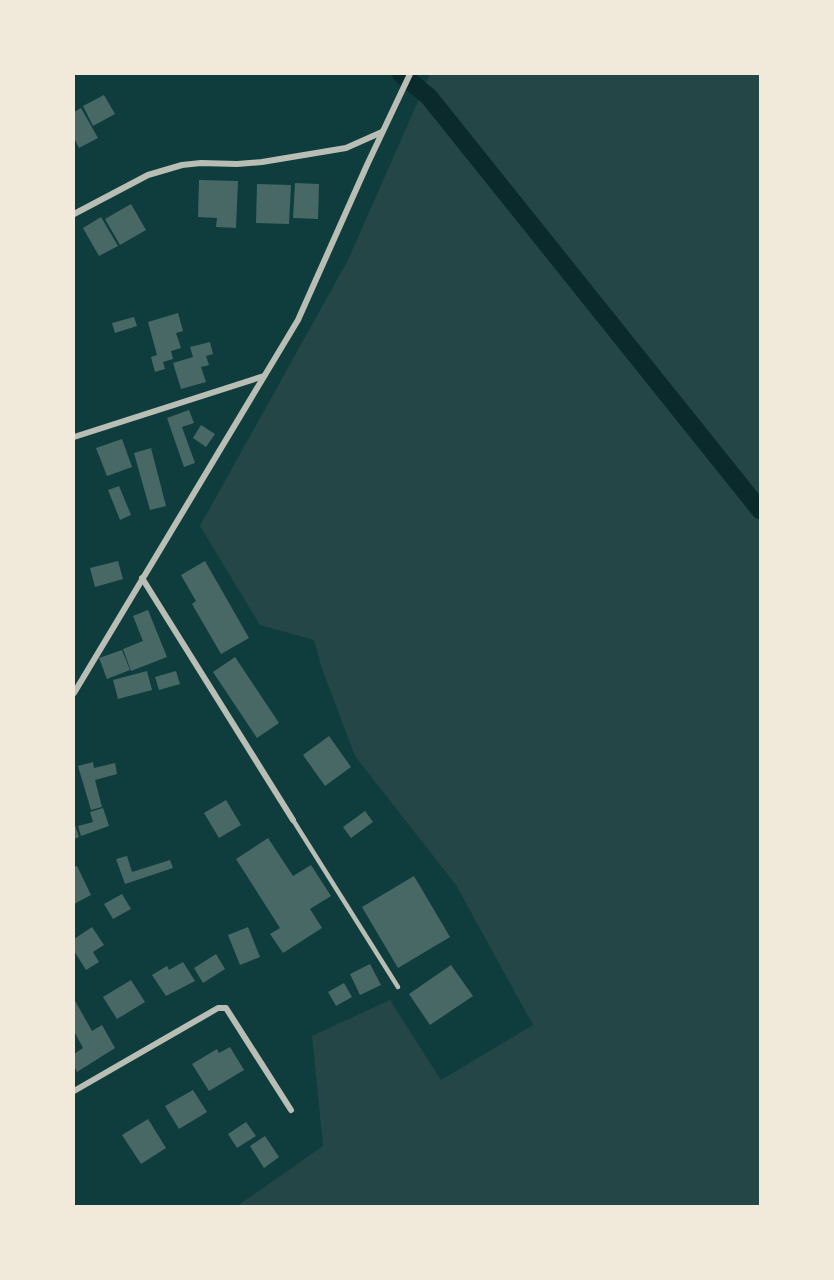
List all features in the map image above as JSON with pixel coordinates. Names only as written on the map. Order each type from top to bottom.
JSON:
[{"type":"street","points":[[74,693],[298,320],[410,74]]},
{"type":"street","points":[[74,214],[148,175],[182,165],[262,162],[346,148],[383,132]]},
{"type":"street","points":[[74,437],[264,376]]},
{"type":"street","points":[[142,579],[293,820]]},
{"type":"street","points":[[74,1090],[218,1008],[226,1008],[291,1110]]},
{"type":"lane","points":[[293,820],[398,987]]},
{"type":"shaded area","points":[[430,74],[760,74],[760,1206],[237,1206],[323,1146],[312,1036],[390,1000],[441,1080],[533,1025],[456,885],[355,756],[322,669],[314,640],[260,625],[200,526],[348,260]]},
{"type":"building","points":[[104,95],[115,114],[93,126],[83,106]]},
{"type":"building","points":[[81,108],[98,138],[79,148],[74,138],[74,112]]},
{"type":"building","points":[[199,180],[238,181],[236,228],[216,227],[217,218],[198,217]]},
{"type":"building","points":[[295,183],[319,184],[318,219],[293,218]]},
{"type":"building","points":[[257,184],[291,185],[289,224],[256,223]]},
{"type":"building","points":[[131,204],[146,230],[120,245],[105,219]]},
{"type":"building","points":[[101,217],[118,246],[99,256],[83,228]]},
{"type":"building","points":[[178,313],[183,331],[176,333],[181,348],[171,351],[173,359],[163,362],[165,369],[155,372],[151,357],[157,355],[148,322]]},
{"type":"building","points":[[134,317],[137,326],[115,333],[112,323]]},
{"type":"building","points":[[210,342],[213,354],[206,356],[209,365],[201,367],[206,382],[181,389],[173,363],[193,357],[190,347]]},
{"type":"building","points":[[189,410],[194,423],[182,427],[195,463],[184,467],[167,418]]},
{"type":"building","points":[[201,425],[215,434],[206,447],[193,438]]},
{"type":"building","points":[[122,439],[132,467],[107,476],[96,448]]},
{"type":"building","points":[[151,448],[166,506],[150,510],[134,453]]},
{"type":"building","points":[[119,486],[131,515],[120,520],[108,490]]},
{"type":"building","points":[[118,561],[123,579],[95,587],[90,568]]},
{"type":"building","points":[[205,561],[249,638],[221,654],[192,604],[196,601],[181,575]]},
{"type":"building","points":[[148,610],[167,657],[131,671],[123,649],[143,641],[133,616]]},
{"type":"building","points":[[122,650],[130,670],[107,679],[99,658]]},
{"type":"building","points":[[235,657],[279,723],[257,738],[213,672]]},
{"type":"building","points":[[147,671],[152,690],[118,699],[113,680]]},
{"type":"building","points":[[176,671],[180,684],[159,690],[155,677]]},
{"type":"building","points":[[329,736],[351,767],[325,786],[303,755]]},
{"type":"building","points":[[93,762],[94,768],[115,763],[117,774],[95,780],[102,807],[91,810],[78,766]]},
{"type":"building","points":[[226,800],[241,825],[219,838],[204,813]]},
{"type":"building","points":[[103,808],[109,826],[81,836],[78,826],[93,822],[90,812]]},
{"type":"building","points":[[365,811],[373,822],[351,838],[343,827]]},
{"type":"building","points":[[74,822],[79,837],[74,839]]},
{"type":"building","points":[[268,838],[293,876],[311,865],[331,896],[310,909],[322,928],[283,953],[270,934],[280,928],[236,859]]},
{"type":"building","points":[[127,856],[132,872],[170,860],[173,868],[125,884],[116,859]]},
{"type":"building","points":[[77,866],[91,895],[74,904],[74,867]]},
{"type":"building","points":[[414,876],[450,937],[398,968],[362,907]]},
{"type":"building","points":[[122,894],[131,909],[113,919],[104,904]]},
{"type":"building","points":[[92,927],[104,945],[93,952],[99,962],[86,970],[74,951],[74,939]]},
{"type":"building","points":[[248,927],[260,957],[240,965],[228,935]]},
{"type":"building","points":[[216,954],[225,969],[203,983],[194,968]]},
{"type":"building","points":[[183,962],[195,981],[166,996],[152,975],[167,966],[169,970]]},
{"type":"building","points":[[370,964],[381,985],[360,995],[350,974]]},
{"type":"building","points":[[451,965],[473,996],[430,1025],[409,994]]},
{"type":"building","points":[[131,980],[145,1002],[117,1019],[103,997]]},
{"type":"building","points":[[344,983],[352,997],[336,1006],[328,992]]},
{"type":"building","points":[[74,999],[92,1031],[102,1025],[115,1048],[77,1072],[74,1066],[74,1054],[83,1048],[74,1031]]},
{"type":"building","points":[[230,1047],[244,1070],[209,1091],[192,1064],[217,1049],[219,1053]]},
{"type":"building","points":[[193,1090],[207,1112],[179,1129],[165,1106]]},
{"type":"building","points":[[148,1119],[166,1148],[141,1164],[122,1135]]},
{"type":"building","points":[[246,1122],[256,1136],[237,1148],[228,1134]]},
{"type":"building","points":[[265,1136],[279,1157],[264,1168],[250,1146]]},
{"type":"waterway","points":[[401,74],[429,97],[760,510]]}]
